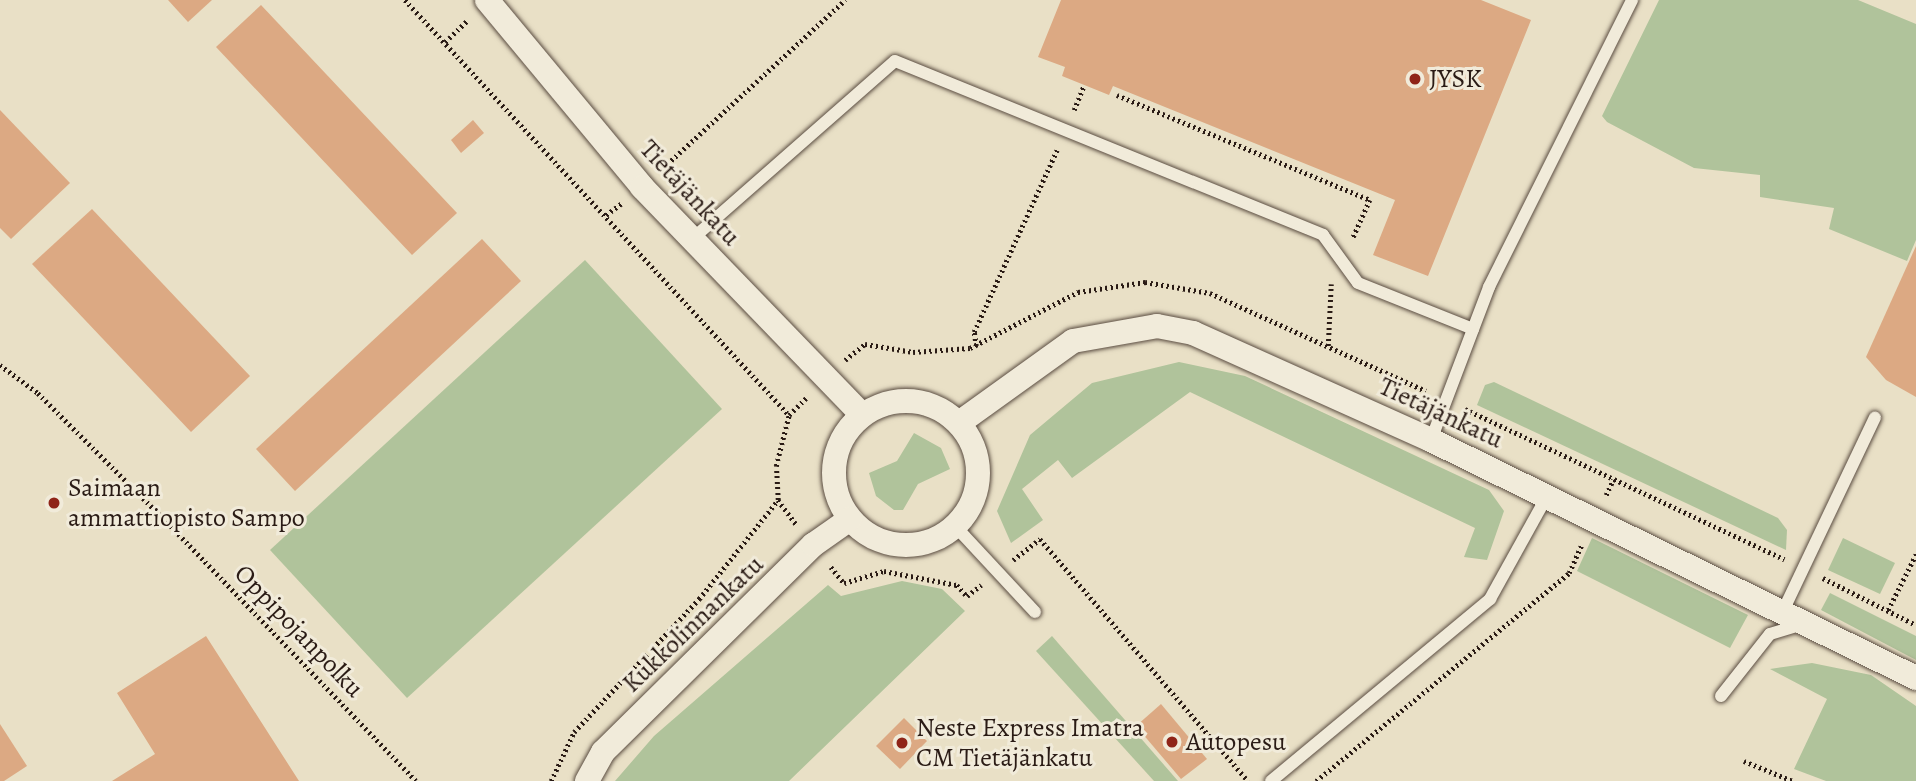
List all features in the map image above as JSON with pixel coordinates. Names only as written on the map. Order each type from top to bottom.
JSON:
[{"type":"street","name":"Tietäjänkatu","points":[[487,0],[691,240],[862,415]]},
{"type":"street","name":"Tietäjänkatu","points":[[959,423],[1073,341],[1157,326],[1193,333],[1431,440],[1784,609],[1907,673],[1916,686]]},
{"type":"street","points":[[910,400],[937,407],[959,423],[975,447],[979,476],[972,503],[956,527],[931,542],[902,547],[874,540],[850,519],[836,497],[832,468],[840,440],[862,415],[910,400]]},
{"type":"street","name":"Kukkolinnankatu","points":[[587,781],[603,752],[813,545],[850,519]]},
{"type":"lane","points":[[1431,440],[1473,329],[1541,174],[1632,0]]},
{"type":"lane","points":[[691,240],[895,61],[1323,235],[1358,283],[1473,329]]},
{"type":"lane","points":[[1784,609],[1875,417]]},
{"type":"lane","points":[[1270,781],[1490,599],[1547,496]]},
{"type":"lane","points":[[956,527],[1035,612]]},
{"type":"lane","points":[[1721,696],[1770,634],[1794,623],[1834,635]]},
{"type":"path","points":[[405,0],[789,415]]},
{"type":"path","points":[[693,140],[845,0]]},
{"type":"path","points":[[976,345],[974,332],[1084,85]]},
{"type":"path","name":"Oppipojanpolku","points":[[0,365],[38,393],[167,522],[416,781]]},
{"type":"path","points":[[788,515],[778,500],[776,466],[789,415],[805,399]]},
{"type":"path","points":[[551,781],[574,732],[699,599],[778,500]]},
{"type":"path","points":[[837,575],[844,583],[884,571],[932,577],[957,584],[967,596],[1040,539],[1248,781]]},
{"type":"path","points":[[1888,610],[1916,554]]},
{"type":"path","points":[[1744,761],[1793,781]]},
{"type":"green space","points":[[1659,0],[1858,0],[1916,24],[1916,240],[1907,261],[1829,229],[1834,208],[1760,197],[1760,175],[1694,168],[1607,122],[1602,116]]},
{"type":"green space","points":[[585,260],[722,409],[407,698],[270,550]]},
{"type":"green space","points":[[1179,362],[1245,376],[1489,490],[1504,511],[1487,560],[1464,557],[1475,528],[1190,392],[1072,478],[1058,460],[1022,489],[1043,520],[1011,543],[997,511],[1030,435],[1092,383]]},
{"type":"green space","points":[[1494,382],[1778,518],[1787,530],[1786,550],[1477,405],[1485,385]]},
{"type":"green space","points":[[914,433],[941,448],[950,469],[918,484],[903,510],[894,510],[876,496],[869,473],[897,461]]},
{"type":"green space","points":[[1592,538],[1748,615],[1730,648],[1577,571]]},
{"type":"green space","points":[[1843,538],[1895,563],[1880,594],[1828,570]]},
{"type":"green space","points":[[902,581],[942,589],[965,611],[789,781],[615,781],[654,736],[828,585],[841,596]]},
{"type":"green space","points":[[1830,593],[1916,636],[1916,660],[1821,610]]},
{"type":"green space","points":[[1052,636],[1178,781],[1154,781],[1036,651]]},
{"type":"green space","points":[[1812,663],[1871,675],[1916,706],[1916,781],[1826,781],[1794,769],[1827,699],[1770,669]]},
{"type":"building","points":[[168,0],[212,0],[188,22]]},
{"type":"building","points":[[1061,0],[1481,0],[1531,20],[1428,276],[1373,255],[1395,200],[1113,86],[1109,95],[1062,76],[1065,67],[1038,57]]},
{"type":"building","points":[[261,5],[457,213],[412,255],[216,47]]},
{"type":"building","points":[[0,110],[70,183],[11,239],[0,228]]},
{"type":"building","points":[[473,120],[484,133],[461,153],[451,140]]},
{"type":"building","points":[[92,209],[250,376],[191,432],[32,264]]},
{"type":"building","points":[[482,239],[521,281],[295,491],[256,449]]},
{"type":"building","points":[[1916,246],[1916,397],[1886,380],[1866,357]]},
{"type":"building","points":[[206,636],[299,781],[112,781],[155,754],[117,693]]},
{"type":"building","name":"Autopesu","points":[[1161,704],[1207,759],[1181,779],[1136,726]]},
{"type":"building","name":"Neste Express Imatra CM Tietäjänkatu","points":[[904,718],[927,741],[900,769],[876,746]]},
{"type":"building","points":[[0,724],[27,766],[4,781],[0,781]]},
{"type":"place","name":"JYSK","points":[[1415,79]]},
{"type":"place","name":"Saimaan ammattiopisto Sampo","points":[[54,503]]},
{"type":"place","name":"Autopesu","points":[[1172,742]]},
{"type":"place","name":"Neste Express Imatra CM Tietäjänkatu","points":[[902,743]]}]
